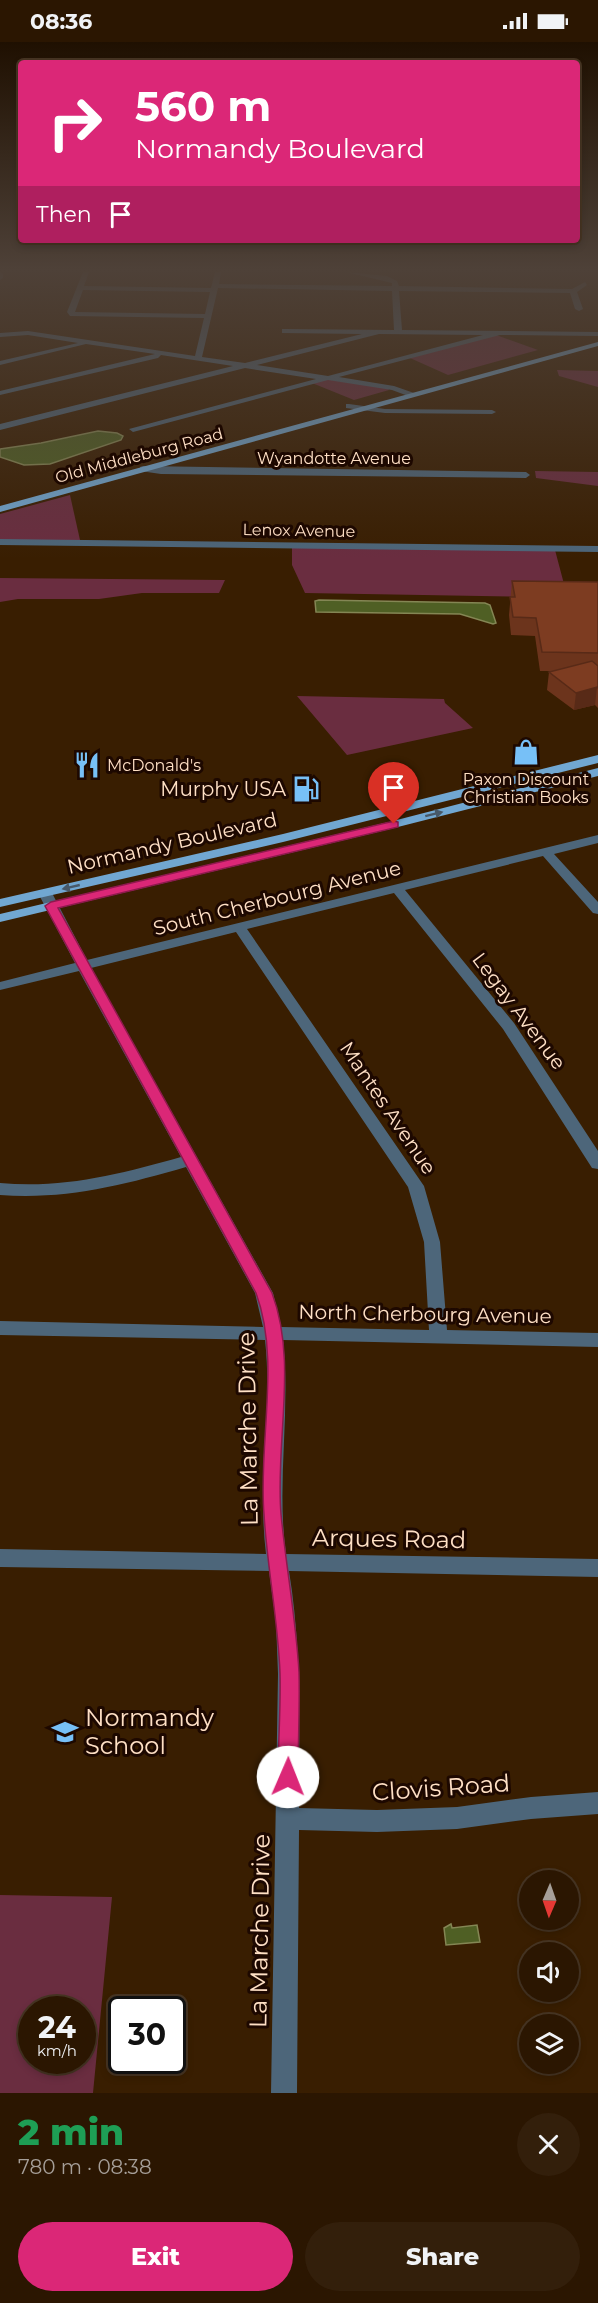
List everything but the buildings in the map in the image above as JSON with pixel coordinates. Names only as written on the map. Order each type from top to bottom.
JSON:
[{"type":"main road","name":"Old Middleburg Road","points":[[0,501],[128,466],[362,409],[491,368]]},
{"type":"main road","name":"Old Middleburg Road","points":[[0,509],[143,469],[349,406],[510,368]]},
{"type":"main road","points":[[128,466],[143,469]]},
{"type":"main road","name":"Normandy Boulevard","points":[[0,918],[48,899],[598,759]]},
{"type":"main road","name":"Normandy Boulevard","points":[[0,903],[48,899],[390,825],[598,772]]},
{"type":"street","points":[[0,393],[108,368]]},
{"type":"street","points":[[0,427],[234,368]]},
{"type":"street","points":[[262,368],[394,388],[407,393]]},
{"type":"street","points":[[133,429],[367,368]]},
{"type":"street","points":[[349,406],[362,409],[492,412]]},
{"type":"street","name":"Wyandotte Avenue","points":[[143,469],[526,475]]},
{"type":"street","name":"Lenox Avenue","points":[[0,542],[598,549]]},
{"type":"street","name":"South Cherbourg Avenue","points":[[0,986],[598,839]]},
{"type":"street","points":[[546,852],[598,910]]},
{"type":"street","name":"Legay Avenue","points":[[397,888],[509,1026],[598,1164]]},
{"type":"street","name":"La Marche Drive","points":[[48,899],[82,965],[264,1293],[271,1313],[276,1365],[271,1474],[277,1562],[284,1608],[289,1674],[284,2093]]},
{"type":"street","name":"Mantes Avenue","points":[[239,927],[416,1186],[433,1235],[438,1337]]},
{"type":"street","points":[[0,1189],[56,1192],[112,1183],[190,1160]]},
{"type":"street","name":"North Cherbourg Avenue","points":[[0,1328],[598,1340]]},
{"type":"street","name":"Arques Road","points":[[0,1558],[598,1568]]},
{"type":"street","name":"Clovis Road","points":[[287,1819],[376,1821],[457,1818],[531,1808],[598,1803]]},
{"type":"shaded area","points":[[432,368],[474,368],[448,375]]},
{"type":"shaded area","points":[[557,370],[598,371],[598,387],[559,376]]},
{"type":"shaded area","points":[[325,379],[388,388],[389,390],[354,400],[312,383]]},
{"type":"shaded area","points":[[98,431],[123,436],[121,440],[50,464],[24,465],[0,457],[0,449]]},
{"type":"shaded area","points":[[535,471],[598,472],[598,486],[536,478]]},
{"type":"shaded area","points":[[70,495],[80,540],[0,540],[0,514]]},
{"type":"shaded area","points":[[292,547],[555,550],[564,584],[598,598],[305,593],[292,565]]},
{"type":"shaded area","points":[[0,578],[225,580],[219,593],[142,593],[99,599],[18,599],[0,602]]},
{"type":"shaded area","points":[[315,601],[485,603],[490,605],[496,623],[460,614],[316,612]]},
{"type":"shaded area","points":[[297,696],[444,699],[445,703],[473,728],[347,755]]},
{"type":"shaded area","points":[[0,1895],[112,1897],[96,2062],[96,1996],[18,1996],[18,2074],[95,2074],[93,2093],[0,2093]]},
{"type":"shaded area","points":[[451,1924],[452,1928],[477,1925],[480,1942],[446,1945],[444,1928]]},
{"type":"place","name":"Paxon Discount Christian Books","points":[[526,752]]},
{"type":"place","name":"McDonald's","points":[[87,765]]},
{"type":"place","name":"Murphy USA","points":[[306,789]]},
{"type":"place","name":"Normandy School","points":[[65,1732]]},
{"type":"route","points":[[288,1777],[289,1674],[284,1608],[272,1514],[271,1474],[276,1365],[271,1313],[264,1293],[51,906],[394,824]]}]
